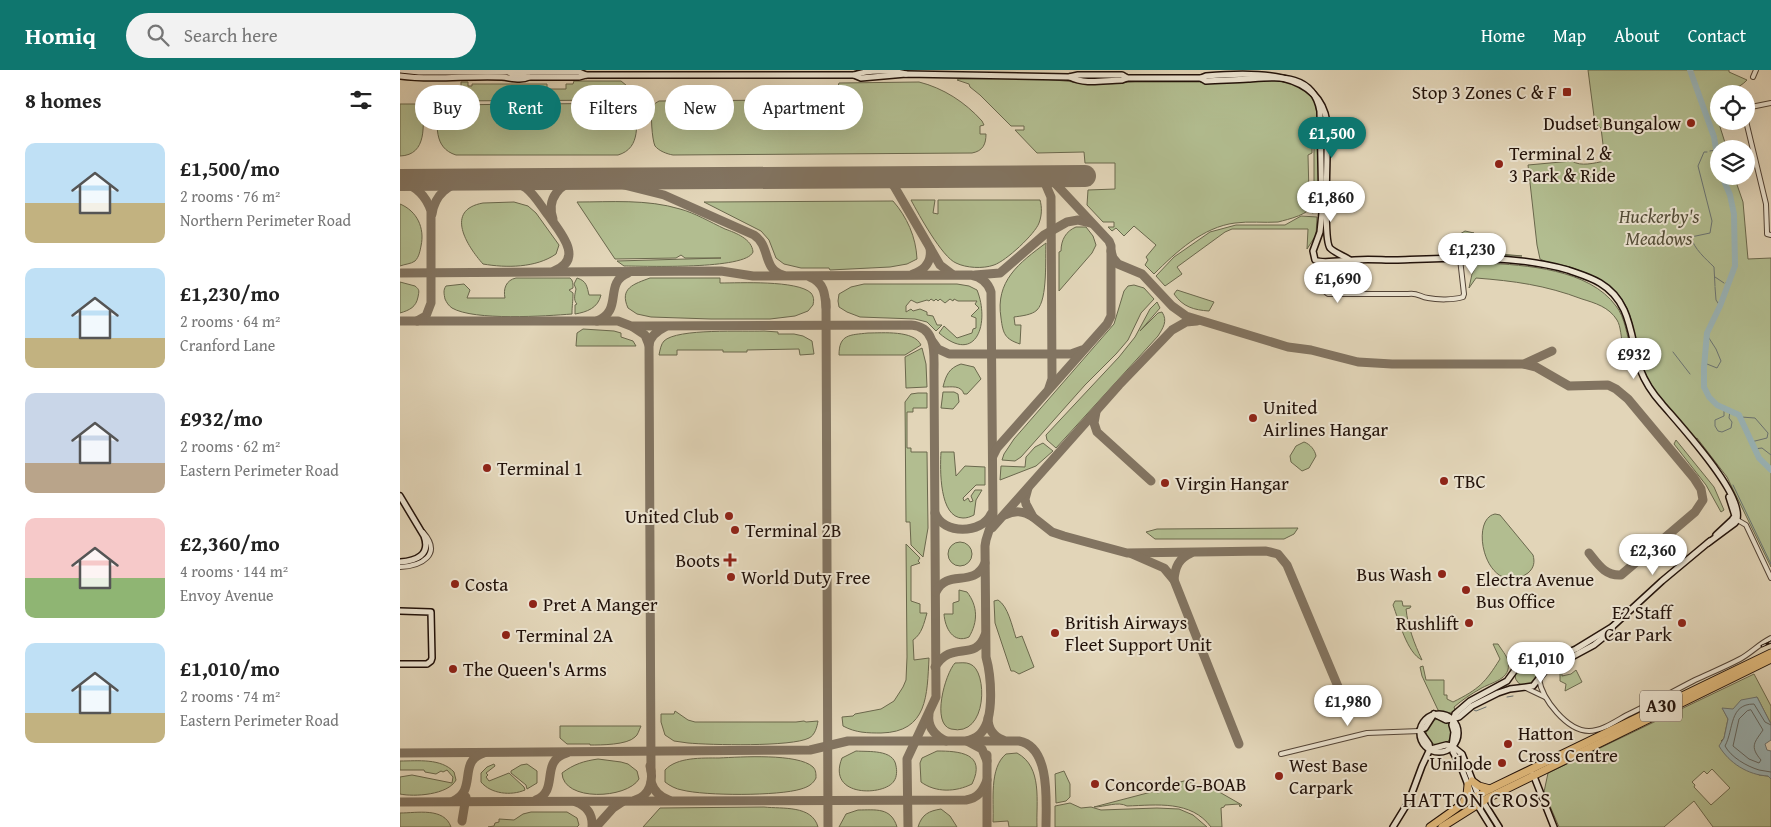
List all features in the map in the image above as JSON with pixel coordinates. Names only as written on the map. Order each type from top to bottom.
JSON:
[{"type":"highway","name":"A30","points":[[1430,827],[1461,805],[1531,774],[1771,652]]},
{"type":"highway","name":"A30","points":[[1442,827],[1490,789],[1547,768],[1771,659]]},
{"type":"highway","points":[[1461,805],[1466,797],[1470,783],[1490,789]]},
{"type":"street","points":[[400,70],[419,72],[509,70],[579,72],[586,75]]},
{"type":"street","points":[[509,70],[513,75],[530,77],[579,77],[586,75],[854,75],[861,72],[890,70],[898,70],[906,74],[1069,76],[1092,71]]},
{"type":"street","points":[[502,77],[509,70]]},
{"type":"street","points":[[1078,75],[1083,70]]},
{"type":"street","points":[[1752,77],[1756,70]]},
{"type":"street","points":[[1092,71],[1101,78]]},
{"type":"street","points":[[1088,81],[1092,71]]},
{"type":"street","points":[[1069,76],[1076,80],[1088,81],[1101,78],[1122,80],[1127,78],[1201,78],[1242,73],[1283,72],[1302,78],[1317,90],[1325,108],[1327,122],[1326,227],[1330,247],[1328,261]]},
{"type":"street","points":[[400,76],[418,78],[502,77],[518,79],[530,77]]},
{"type":"street","points":[[1201,78],[1206,81],[1286,78],[1303,84],[1315,96],[1320,107],[1321,117],[1322,195],[1320,232],[1313,254],[1315,260],[1321,262],[1350,260],[1510,259],[1547,265],[1586,276],[1606,286],[1618,298],[1625,310],[1640,367],[1650,389],[1727,486],[1738,511],[1727,530],[1708,542],[1613,626],[1566,653],[1542,662],[1523,662],[1517,665],[1504,683],[1465,704],[1452,720]]},
{"type":"street","points":[[1755,107],[1771,104]]},
{"type":"street","points":[[1748,130],[1766,204],[1766,232],[1771,235]]},
{"type":"street","points":[[1315,246],[1330,247],[1350,260]]},
{"type":"street","points":[[1325,269],[1322,287],[1327,293],[1415,293],[1431,299],[1459,298],[1464,294],[1460,259]]},
{"type":"street","points":[[400,496],[424,536],[426,544],[423,554],[415,560],[400,562]]},
{"type":"street","points":[[1735,519],[1746,525],[1771,578]]},
{"type":"street","points":[[400,567],[419,564],[429,554],[430,543],[419,527]]},
{"type":"street","points":[[400,612],[430,612],[432,658],[431,662],[427,664],[400,664]]},
{"type":"street","points":[[1420,731],[1424,722],[1434,714],[1446,720],[1452,720],[1490,696],[1510,689],[1533,686],[1548,667],[1594,645],[1610,632],[1613,626]]},
{"type":"street","points":[[1529,662],[1538,668],[1541,687],[1561,716],[1573,727],[1592,731],[1614,722],[1738,660],[1759,644],[1771,638]]},
{"type":"street","points":[[1513,673],[1516,683],[1547,698]]},
{"type":"street","points":[[1452,720],[1456,724],[1457,736],[1457,741],[1452,746]]},
{"type":"street","points":[[1281,754],[1367,733],[1420,731],[1425,736],[1430,749],[1409,801],[1393,827]]},
{"type":"street","points":[[1430,749],[1446,745],[1452,746],[1462,754],[1470,783],[1490,825],[1499,827]]},
{"type":"street","points":[[1538,786],[1541,776],[1547,768]]},
{"type":"street","points":[[1531,774],[1538,786],[1554,827]]},
{"type":"street","points":[[1531,774],[1550,827]]},
{"type":"green space","name":"Huckerby's Meadows","points":[[1588,70],[1729,70],[1729,72],[1747,80],[1741,85],[1710,85],[1710,130],[1721,130],[1724,140],[1710,140],[1710,185],[1737,185],[1743,202],[1748,259],[1771,258],[1771,567],[1727,477],[1697,438],[1694,440],[1668,409],[1651,384],[1638,353],[1631,320],[1622,299],[1609,286],[1591,275],[1540,259],[1528,165],[1572,161],[1579,164],[1588,164],[1605,161],[1601,128],[1595,124]]},
{"type":"green space","points":[[1033,78],[1096,84],[1291,81],[1309,93],[1315,101],[1319,127],[1320,211],[1312,213],[1316,209],[1316,199],[1314,142],[1312,141],[1312,153],[1308,155],[1309,195],[1314,195],[1315,203],[1308,211],[1278,222],[1246,222],[1223,225],[1201,235],[1181,249],[1154,274],[1145,265],[1148,260],[1146,257],[1156,245],[1134,226],[1124,236],[1116,228],[1112,231],[1108,227],[1114,227],[1114,222],[1103,222],[1087,205],[1088,190],[1115,189],[1115,163],[1085,163],[1084,152],[1037,153],[1015,130],[1024,130],[1024,126],[1011,126],[969,84],[957,80]]},
{"type":"green space","points":[[574,81],[621,81],[626,85],[571,85],[571,100],[561,100],[561,89],[566,89],[566,84],[573,84]]},
{"type":"green space","points":[[461,82],[468,82],[468,85],[461,85]]},
{"type":"green space","points":[[919,82],[937,88],[968,108],[982,121],[984,125],[980,126],[980,134],[986,134],[984,144],[981,149],[972,153],[673,155],[659,149],[654,143],[652,130],[655,130],[655,104],[659,101],[665,101],[665,130],[734,130],[734,100],[744,100],[744,130],[863,130],[863,85],[838,85],[839,83]]},
{"type":"green space","points":[[472,84],[547,84],[490,85],[490,101],[480,101],[480,85],[472,85]]},
{"type":"green space","points":[[400,104],[415,104],[415,130],[423,130],[420,144],[409,154],[400,156]]},
{"type":"green space","points":[[490,104],[490,130],[561,130],[561,104],[571,104],[571,130],[636,130],[631,147],[626,152],[618,155],[456,155],[443,147],[438,134],[437,130],[480,130],[480,105]]},
{"type":"green space","points":[[911,200],[935,200],[933,213],[938,214],[938,200],[1040,200],[1041,214],[1039,223],[1032,234],[1006,258],[990,266],[970,267],[956,263],[944,253],[931,235]]},
{"type":"green space","points":[[893,201],[903,214],[910,228],[915,243],[917,259],[907,264],[890,267],[830,270],[829,268],[801,268],[784,264],[776,258],[769,240],[761,231],[704,202]]},
{"type":"green space","points":[[514,202],[528,206],[536,213],[559,245],[556,254],[548,259],[521,266],[483,264],[466,239],[462,229],[462,221],[464,213],[471,207],[483,203]]},
{"type":"green space","points":[[577,202],[642,202],[680,209],[743,237],[750,243],[753,252],[746,258],[715,264],[694,266],[624,266],[617,261],[721,258],[685,258],[681,255],[676,258],[615,259]]},
{"type":"green space","points":[[400,204],[415,216],[421,227],[422,239],[420,252],[415,261],[400,266]]},
{"type":"green space","points":[[1301,216],[1317,217],[1316,235],[1307,249],[1308,229],[1232,229],[1225,232],[1177,267],[1182,274],[1165,286],[1156,276],[1174,257],[1210,232],[1236,225],[1285,225]]},
{"type":"green space","points":[[1076,227],[1086,227],[1093,236],[1096,245],[1092,253],[1059,291],[1059,252],[1061,251],[1065,236]]},
{"type":"green space","points":[[1465,231],[1474,233],[1467,234],[1469,250],[1500,247],[1501,254],[1522,256],[1468,255],[1463,253],[1460,234]]},
{"type":"green space","points":[[1046,243],[1046,268],[1041,305],[1032,313],[1014,317],[1015,325],[1021,325],[1020,344],[1008,338],[1004,332],[1000,305],[1002,293],[1005,283],[1018,266]]},
{"type":"green space","points":[[1484,263],[1519,265],[1556,271],[1590,284],[1604,294],[1619,310],[1624,321],[1631,350],[1628,351],[1623,346],[1617,320],[1606,309],[1597,304],[1555,290],[1529,284],[1476,278],[1469,288],[1472,274],[1477,265]]},
{"type":"green space","points":[[516,278],[570,278],[573,285],[573,288],[569,290],[573,293],[572,314],[510,317],[476,315],[452,308],[445,299],[444,291],[446,286],[464,284],[470,290],[467,298],[505,298],[504,291],[506,285]]},
{"type":"green space","points":[[577,278],[585,283],[589,295],[601,295],[595,306],[591,309],[575,314],[575,305],[577,304],[574,284]]},
{"type":"green space","points":[[650,278],[720,278],[720,283],[768,283],[794,286],[811,293],[813,305],[808,311],[795,316],[770,319],[651,317],[637,314],[628,308],[625,296],[627,291],[634,285]]},
{"type":"green space","points":[[400,282],[415,286],[419,292],[414,306],[400,313]]},
{"type":"green space","points":[[864,284],[957,284],[969,286],[977,290],[981,302],[981,326],[977,336],[971,342],[963,345],[952,342],[939,333],[944,326],[957,338],[972,333],[973,329],[976,328],[976,318],[971,316],[979,308],[975,304],[977,301],[958,301],[954,299],[953,301],[950,299],[945,303],[940,299],[934,301],[931,299],[917,303],[911,300],[906,306],[906,312],[911,309],[913,311],[920,309],[927,312],[927,315],[933,316],[937,325],[942,325],[936,331],[927,322],[915,319],[860,317],[839,307],[839,294],[851,287]]},
{"type":"green space","points":[[1134,285],[1144,288],[1154,299],[1141,313],[1128,340],[1021,457],[1015,461],[1002,460],[1014,439],[1114,324],[1124,291],[1128,286]]},
{"type":"green space","points":[[1177,290],[1214,302],[1209,311],[1194,309],[1185,305],[1177,298],[1174,294]]},
{"type":"green space","points":[[1157,302],[1160,308],[1140,331],[1158,313],[1162,312],[1165,321],[1158,336],[1056,448],[1047,440],[1046,435],[1119,357],[1135,337],[1150,309]]},
{"type":"green space","points":[[583,329],[621,333],[621,337],[633,341],[636,346],[576,346],[577,333]]},
{"type":"green space","points":[[764,331],[803,336],[812,341],[814,354],[800,355],[799,349],[747,350],[747,352],[677,350],[677,355],[659,355],[664,341],[682,334]]},
{"type":"green space","points":[[868,333],[905,335],[917,340],[921,345],[905,355],[839,355],[843,339],[851,335]]},
{"type":"green space","points":[[922,348],[926,364],[927,387],[906,388],[905,357]]},
{"type":"green space","points":[[961,364],[974,367],[981,379],[967,394],[964,394],[958,388],[943,387],[949,373]]},
{"type":"green space","points":[[943,392],[958,394],[959,402],[953,409],[941,408]]},
{"type":"green space","points":[[927,393],[927,408],[913,408],[913,412],[907,412],[907,448],[911,448],[911,452],[927,452],[928,528],[923,557],[911,545],[910,522],[906,522],[905,402],[911,394]]},
{"type":"green space","points":[[1676,440],[1714,487],[1724,510],[1721,512],[1706,485],[1674,444]]},
{"type":"green space","points":[[1304,442],[1312,448],[1316,456],[1309,468],[1302,471],[1291,462],[1290,456],[1296,446]]},
{"type":"green space","points":[[1043,443],[1053,451],[1036,466],[1000,480],[1001,466],[1025,467],[1026,457],[1035,447]]},
{"type":"green space","points":[[941,452],[954,452],[956,476],[965,466],[985,467],[985,485],[976,485],[963,498],[964,501],[968,498],[970,502],[973,501],[971,496],[975,490],[982,490],[976,500],[974,515],[963,518],[955,516],[949,510],[945,502],[941,480]]},
{"type":"green space","points":[[1495,514],[1500,515],[1533,555],[1534,565],[1528,573],[1513,579],[1501,576],[1492,568],[1486,556],[1483,529],[1487,519]]},
{"type":"green space","points":[[1298,528],[1294,534],[1284,539],[1155,539],[1146,532],[1157,529]]},
{"type":"green space","points":[[960,542],[969,545],[972,554],[969,563],[960,566],[951,563],[948,554],[951,545]]},
{"type":"green space","points":[[906,544],[920,558],[918,561],[920,563],[911,566],[911,601],[920,604],[920,613],[927,613],[921,631],[913,640],[914,660],[929,658],[927,685],[922,709],[916,719],[908,726],[896,731],[867,733],[853,730],[843,726],[842,717],[881,709],[894,701],[906,680]]},
{"type":"green space","points":[[959,590],[967,592],[975,608],[974,626],[969,637],[963,639],[951,633],[946,624],[944,614],[953,614],[953,603],[959,601]]},
{"type":"green space","points":[[998,600],[1007,611],[1016,638],[1022,636],[1034,667],[1019,674],[1011,671],[995,623],[994,601]]},
{"type":"green space","points":[[1395,601],[1402,601],[1403,606],[1411,606],[1406,609],[1408,622],[1422,660],[1412,651],[1404,636],[1393,605]]},
{"type":"green space","points":[[1493,644],[1498,644],[1507,659],[1508,667],[1504,676],[1500,680],[1467,697],[1454,707],[1455,710],[1453,712],[1446,713],[1438,710],[1422,676],[1420,667],[1423,666],[1426,680],[1444,680],[1444,695],[1447,695],[1447,699],[1453,702],[1481,685],[1495,667],[1500,659]]},
{"type":"green space","points":[[955,663],[968,663],[976,669],[982,690],[978,714],[972,723],[963,729],[951,729],[945,725],[942,718],[941,709],[944,687]]},
{"type":"green space","points":[[1526,664],[1534,667],[1537,675],[1534,683],[1526,686],[1518,683],[1515,675],[1518,667]]},
{"type":"green space","points":[[1572,664],[1566,668],[1567,670],[1562,671],[1562,676],[1571,674],[1576,670],[1582,682],[1565,691],[1566,684],[1560,681],[1560,673],[1552,673]]},
{"type":"green space","points":[[1754,674],[1771,706],[1771,724],[1757,697],[1733,710],[1723,709],[1728,719],[1724,738],[1721,741],[1759,775],[1768,776],[1771,779],[1771,827],[1713,827],[1694,801],[1664,827],[1559,827],[1544,792],[1548,773]],"holes":[[[1712,769],[1730,788],[1711,805],[1694,787],[1695,785],[1692,782],[1704,771],[1707,774]]]},
{"type":"green space","points":[[675,711],[688,720],[695,722],[818,721],[813,735],[800,741],[750,745],[688,743],[674,741],[665,735],[661,714],[674,714]]},
{"type":"green space","points":[[1439,719],[1448,723],[1452,732],[1448,741],[1439,745],[1430,741],[1426,732],[1430,723]]},
{"type":"green space","points":[[560,726],[641,726],[638,734],[626,742],[590,745],[567,744],[560,738]]},
{"type":"green space","points":[[856,751],[886,754],[891,757],[896,768],[894,781],[889,786],[869,791],[849,787],[842,781],[839,771],[842,758]]},
{"type":"green space","points":[[937,751],[962,753],[973,760],[976,766],[976,774],[972,784],[959,789],[940,790],[921,782],[920,763],[922,758]]},
{"type":"green space","points":[[1017,753],[1031,767],[1034,776],[1037,796],[1037,827],[1009,827],[1008,821],[993,822],[994,785],[997,768],[1006,754]]},
{"type":"green space","points":[[740,757],[782,758],[806,763],[813,767],[816,778],[810,785],[801,789],[760,794],[693,792],[678,789],[665,782],[665,770],[683,760]]},
{"type":"green space","points":[[598,759],[628,764],[637,771],[639,779],[632,786],[610,794],[584,793],[573,789],[565,782],[562,773],[579,763]]},
{"type":"green space","points":[[400,761],[429,761],[443,764],[454,772],[456,780],[446,789],[430,794],[400,794],[400,777],[412,775],[452,783],[453,777],[447,770],[436,774],[425,772],[424,770],[400,770]]},
{"type":"green space","points":[[494,764],[495,766],[486,773],[489,781],[509,773],[525,790],[514,793],[501,793],[485,786],[481,782],[481,773],[487,767]]},
{"type":"green space","points":[[527,764],[537,771],[537,783],[527,789],[526,785],[511,771]]},
{"type":"green space","points":[[1064,771],[1070,784],[1070,797],[1066,801],[1056,803],[1055,774]]},
{"type":"green space","points":[[1184,781],[1214,789],[1242,805],[1240,807],[1239,804],[1225,805],[1221,808],[1222,827],[1211,827],[1194,812],[1173,806],[1127,806],[1116,804],[1094,807],[1155,791],[1158,793],[1168,785]]},
{"type":"green space","points":[[1070,803],[1081,808],[1091,807],[1101,810],[1179,809],[1193,815],[1207,827],[1055,827],[1055,806]]},
{"type":"green space","points":[[660,808],[788,808],[803,812],[815,820],[818,827],[643,827]]},
{"type":"green space","points":[[941,809],[950,816],[957,827],[918,827],[926,814]]},
{"type":"green space","points":[[858,810],[877,810],[887,813],[891,816],[897,827],[839,827],[846,814]]},
{"type":"green space","points":[[429,812],[442,816],[451,827],[400,827],[400,813]]},
{"type":"green space","points":[[531,812],[567,812],[577,818],[579,825],[577,827],[488,827],[494,826],[495,823],[499,822],[499,819],[514,820],[523,814]]},
{"type":"water","points":[[1757,697],[1771,724],[1771,740],[1765,744],[1767,750],[1771,751],[1771,779],[1768,776],[1746,771],[1728,758],[1719,746],[1724,738],[1728,719],[1722,708],[1733,709],[1741,700]]},
{"type":"waterway","points":[[1690,70],[1714,140]]},
{"type":"waterway","points":[[1707,152],[1704,152],[1698,166],[1712,221],[1710,233],[1691,237],[1697,250],[1714,267],[1715,286]]},
{"type":"waterway","points":[[1726,185],[1734,214],[1735,266],[1720,306],[1707,333],[1704,387],[1709,397],[1717,405],[1739,415],[1759,458],[1771,470]]},
{"type":"waterway","points":[[1715,277],[1724,283]]},
{"type":"waterway","points":[[1715,287],[1716,300],[1720,306]]},
{"type":"waterway","points":[[1704,365],[1707,364],[1717,368],[1721,361],[1707,335]]},
{"type":"waterway","points":[[1673,352],[1690,374]]},
{"type":"waterway","points":[[1724,409],[1724,416],[1715,420],[1715,426],[1718,431],[1722,432],[1731,428],[1730,411]]},
{"type":"waterway","points":[[1741,417],[1755,418],[1768,433],[1767,438],[1751,442]]},
{"type":"waterway","points":[[1754,449],[1762,448],[1771,455]]},
{"type":"waterway","points":[[1733,485],[1771,564]]},
{"type":"waterway","points":[[1507,697],[1513,696]]},
{"type":"waterway","points":[[1474,710],[1486,707]]},
{"type":"taxiway","points":[[1032,176],[1045,183],[1051,197],[1052,379],[1049,388]]},
{"type":"taxiway","points":[[993,456],[997,448],[1107,324],[1111,316],[1111,246],[1109,241],[1053,181],[1041,176]]},
{"type":"taxiway","points":[[878,177],[889,181],[894,186],[940,265],[952,274]]},
{"type":"taxiway","points":[[596,178],[664,195],[754,235],[763,245],[772,268],[783,275]]},
{"type":"taxiway","points":[[432,214],[439,196],[448,187],[467,179]]},
{"type":"taxiway","points":[[500,179],[526,188],[538,201],[563,237],[569,252],[568,260],[563,266],[554,271]]},
{"type":"taxiway","points":[[553,219],[551,205],[556,193],[566,184],[579,179]]},
{"type":"taxiway","points":[[400,181],[420,192],[431,211],[431,303],[426,316],[417,321]]},
{"type":"taxiway","points":[[975,275],[1000,273],[1044,235],[1067,222],[1078,220],[1091,223]]},
{"type":"taxiway","points":[[913,274],[921,270],[929,261],[930,248]]},
{"type":"taxiway","points":[[1111,251],[1113,258],[1118,264],[1142,274],[1172,306],[1186,316],[1288,347],[1311,350],[1358,362],[1392,364],[1523,364],[1536,367],[1569,386],[1608,385],[1616,389],[1628,399],[1694,478],[1701,489],[1703,500],[1695,512],[1621,575],[1611,574],[1606,571],[1589,553]]},
{"type":"taxiway","points":[[400,273],[721,271],[753,276],[971,275],[984,280],[991,292],[993,518],[985,546],[986,657],[991,696],[985,726],[978,736],[967,741],[982,749],[987,761]]},
{"type":"taxiway","points":[[597,321],[610,310],[616,283],[628,273]]},
{"type":"taxiway","points":[[810,277],[821,285],[826,307]]},
{"type":"taxiway","points":[[826,301],[828,827]]},
{"type":"taxiway","points":[[400,321],[618,321],[631,326],[911,325],[926,331],[930,336],[934,349],[936,697],[907,759],[908,827]]},
{"type":"taxiway","points":[[992,528],[1119,385],[1172,330],[1186,322],[1197,321]]},
{"type":"taxiway","points":[[633,327],[645,335],[649,345],[654,334],[665,327]]},
{"type":"taxiway","points":[[933,342],[938,349],[949,354],[1071,354],[1082,350]]},
{"type":"taxiway","points":[[649,345],[651,771]]},
{"type":"taxiway","points":[[1526,363],[1552,351]]},
{"type":"taxiway","points":[[1096,412],[1094,423],[1097,432],[1151,481]]},
{"type":"taxiway","points":[[1028,488],[1025,499],[1033,517],[1052,532],[1127,553],[1266,551],[1278,554],[1287,565],[1339,689]]},
{"type":"taxiway","points":[[1005,515],[1019,512],[1033,517]]},
{"type":"taxiway","points":[[935,513],[939,520],[946,525],[963,529],[980,525],[991,514]]},
{"type":"taxiway","points":[[1174,580],[1178,564],[1191,553]]},
{"type":"taxiway","points":[[1132,554],[1164,568],[1174,580],[1239,744]]},
{"type":"taxiway","points":[[936,592],[947,581],[974,575],[980,571],[985,563]]},
{"type":"taxiway","points":[[935,667],[949,654],[975,648],[981,643],[985,635]]},
{"type":"taxiway","points":[[929,714],[930,727],[938,736],[946,741]]},
{"type":"taxiway","points":[[988,718],[992,731],[1003,740]]},
{"type":"taxiway","points":[[400,753],[810,750],[848,741],[1019,741],[1029,745],[1037,754],[1042,765],[1046,791],[1046,827]]},
{"type":"taxiway","points":[[453,801],[465,790],[471,762],[484,753]]},
{"type":"taxiway","points":[[536,800],[547,790],[554,762],[567,753]]},
{"type":"taxiway","points":[[987,755],[987,827]]},
{"type":"taxiway","points":[[635,800],[644,795],[650,787],[650,766]]},
{"type":"taxiway","points":[[400,802],[966,800],[974,798],[980,793],[987,780]]},
{"type":"taxiway","points":[[651,782],[657,793],[669,800]]},
{"type":"taxiway","points":[[462,821],[466,797]]},
{"type":"taxiway","points":[[576,802],[588,812],[592,827]]},
{"type":"taxiway","points":[[596,827],[613,808],[622,802]]},
{"type":"runway","points":[[400,180],[1085,176]]},
{"type":"railway","points":[[1762,646],[1771,642]]},
{"type":"place","name":"Stop 3 Zones C & F","points":[[1567,92]]},
{"type":"place","name":"Dudset Bungalow","points":[[1691,123]]},
{"type":"place","name":"Terminal 2 & 3 Park & Ride","points":[[1499,164]]},
{"type":"place","name":"United Airlines Hangar","points":[[1253,418]]},
{"type":"place","name":"Terminal 1","points":[[487,468]]},
{"type":"place","name":"TBC","points":[[1444,481]]},
{"type":"place","name":"Virgin Hangar","points":[[1165,483]]},
{"type":"place","name":"United Club","points":[[729,516]]},
{"type":"place","name":"Terminal 2B","points":[[735,530]]},
{"type":"place","name":"Boots","points":[[730,560]]},
{"type":"place","name":"Bus Wash","points":[[1442,574]]},
{"type":"place","name":"World Duty Free","points":[[731,577]]},
{"type":"place","name":"Costa","points":[[455,584]]},
{"type":"place","name":"Electra Avenue Bus Office","points":[[1466,590]]},
{"type":"place","name":"Pret A Manger","points":[[533,604]]},
{"type":"place","name":"Rushlift","points":[[1469,623]]},
{"type":"place","name":"E2 Staff Car Park","points":[[1682,623]]},
{"type":"place","name":"British Airways Fleet Support Unit","points":[[1055,633]]},
{"type":"place","name":"Terminal 2A","points":[[506,635]]},
{"type":"place","name":"The Queen's Arms","points":[[453,669]]},
{"type":"place","name":"Hatton Cross Centre","points":[[1508,744]]},
{"type":"place","name":"Unilode","points":[[1502,763]]},
{"type":"place","name":"West Base Carpark","points":[[1279,776]]},
{"type":"place","name":"Concorde G-BOAB","points":[[1095,784]]},
{"type":"district","name":"HATTON CROSS","points":[[1477,800]]}]
